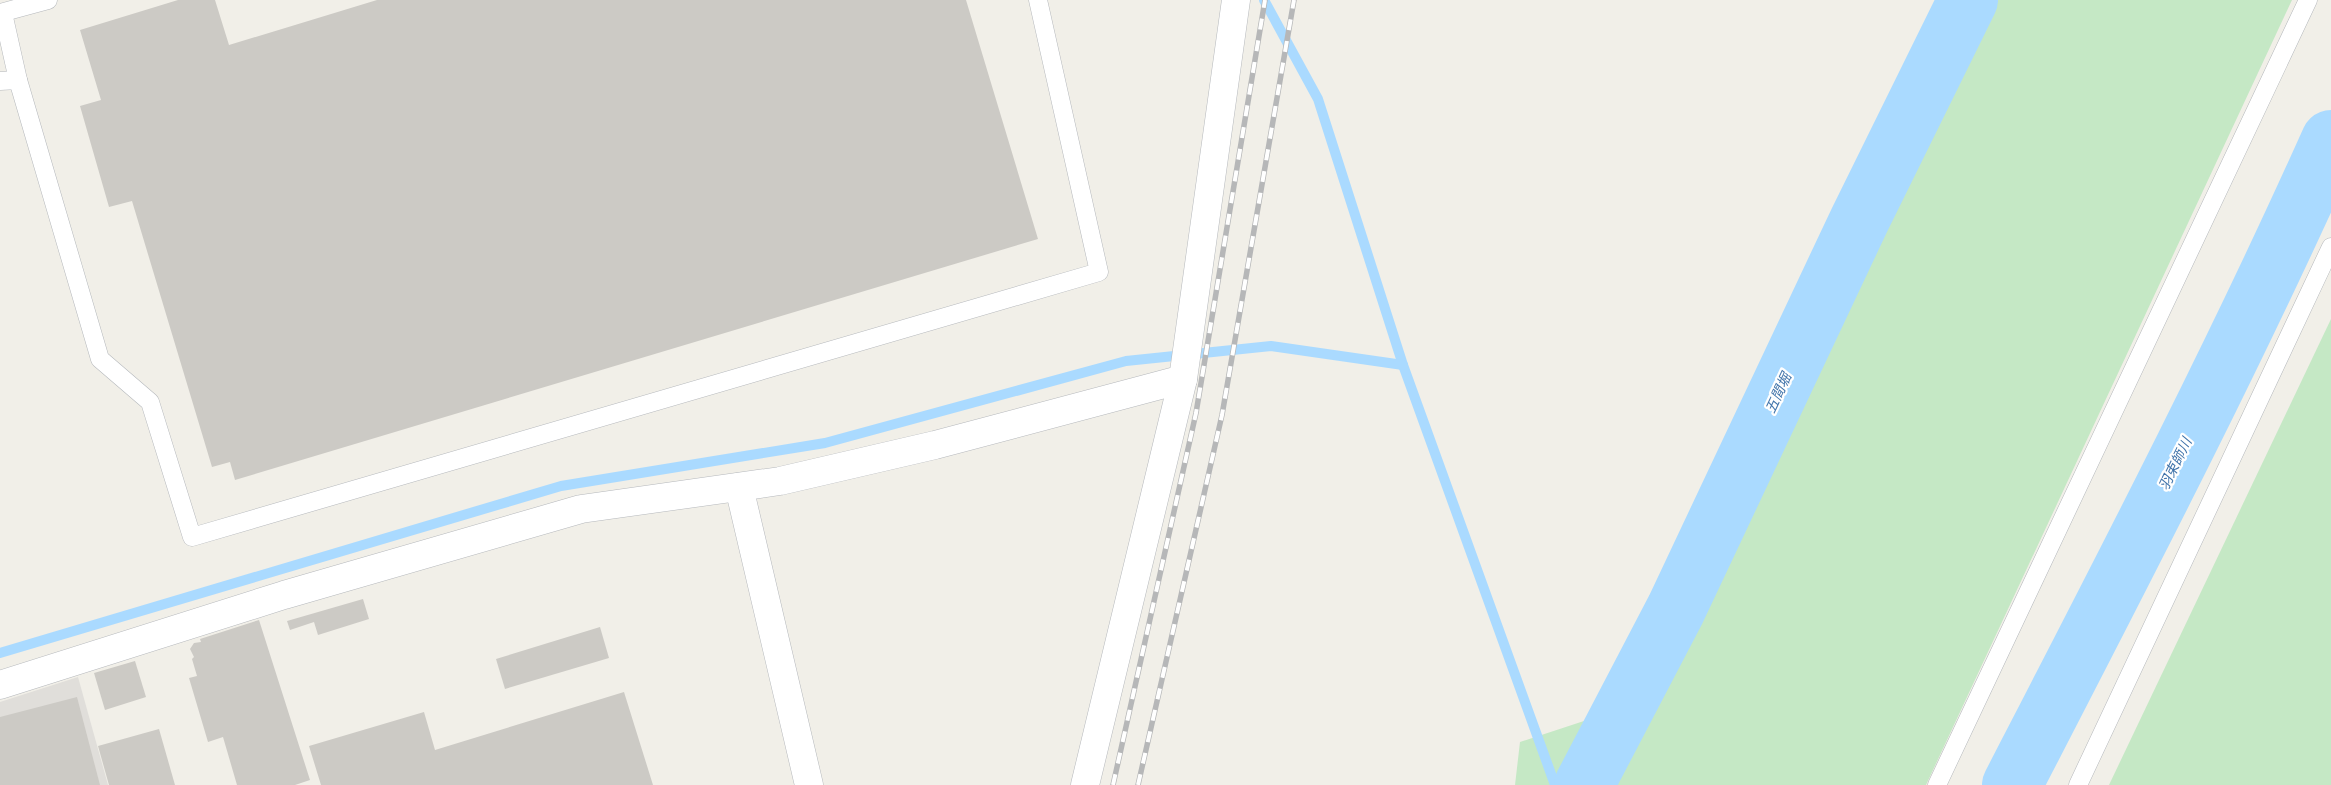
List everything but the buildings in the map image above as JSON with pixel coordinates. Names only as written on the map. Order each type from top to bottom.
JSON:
[{"type":"street","points":[[1086,785],[1183,379],[1236,0]]},
{"type":"street","points":[[0,684],[284,596],[581,509],[780,481],[935,445],[1183,379]]},
{"type":"street","points":[[739,487],[809,785]]},
{"type":"lane","points":[[48,0],[1,13],[18,80],[100,359],[150,402],[192,537],[1099,272],[1038,0]]},
{"type":"lane","points":[[1937,785],[2308,0]]},
{"type":"lane","points":[[0,81],[18,80]]},
{"type":"lane","points":[[2078,785],[2331,247]]},
{"type":"shaded area","points":[[78,677],[108,785],[0,785],[0,702]]},
{"type":"green space","points":[[1955,0],[2292,0],[1926,785],[1515,785],[1520,742],[1590,719]]},
{"type":"green space","points":[[2331,319],[2331,785],[2109,785]]},
{"type":"waterway","points":[[1264,0],[1318,99],[1403,365],[1555,785]]},
{"type":"waterway","name":"五間堀","points":[[1584,785],[1676,609],[1859,221],[1968,0]]},
{"type":"waterway","name":"羽束師川","points":[[2012,785],[2216,384],[2331,140]]},
{"type":"waterway","points":[[0,653],[561,486],[825,443],[1126,361],[1271,346],[1403,365]]},
{"type":"railway","points":[[1113,785],[1196,413],[1265,0]]},
{"type":"railway","points":[[1138,785],[1222,415],[1294,0]]}]
